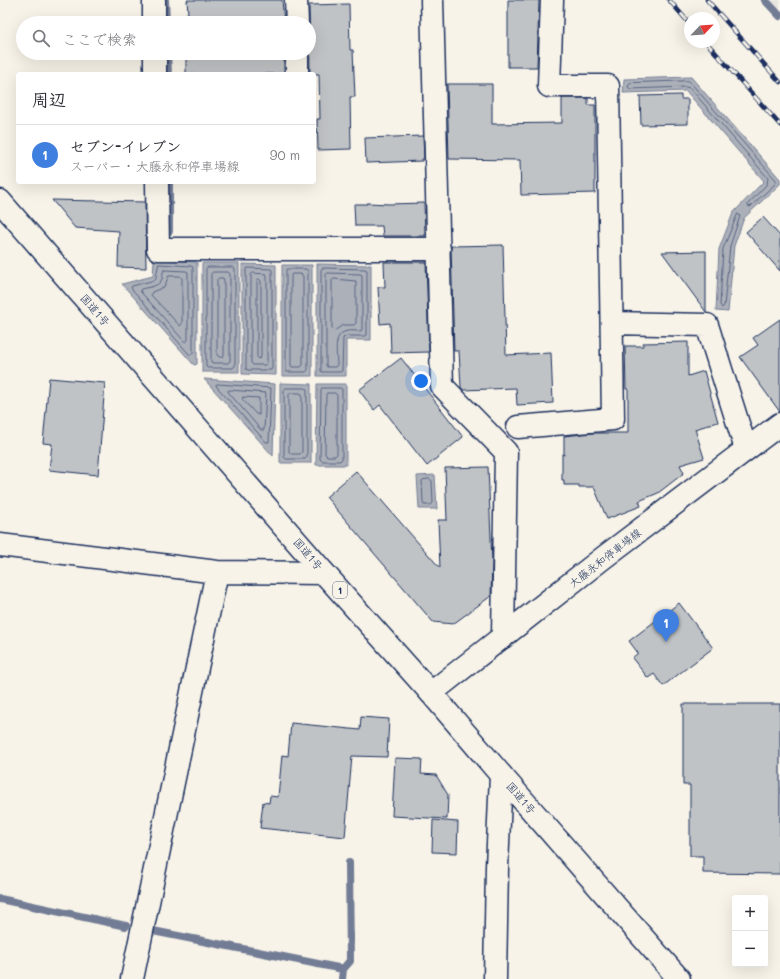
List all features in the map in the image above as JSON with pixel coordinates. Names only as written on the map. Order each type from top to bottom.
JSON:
[{"type":"main road","points":[[154,0],[154,16]]},
{"type":"main road","points":[[296,0],[297,16]]},
{"type":"main road","points":[[432,0],[442,386],[506,452],[503,637]]},
{"type":"main road","points":[[518,427],[614,420],[608,86],[549,86],[552,0]]},
{"type":"main road","points":[[155,60],[155,72]]},
{"type":"main road","points":[[297,60],[297,72]]},
{"type":"main road","points":[[157,184],[158,249],[439,249]]},
{"type":"main road","name":"国道1号","points":[[0,201],[324,573],[431,693],[679,979]]},
{"type":"main road","points":[[612,323],[707,325],[746,449]]},
{"type":"main road","name":"大藤永和停車場線","points":[[431,693],[603,558],[780,424]]},
{"type":"main road","points":[[0,545],[217,572],[324,573]]},
{"type":"main road","points":[[132,979],[217,572]]},
{"type":"main road","points":[[495,979],[497,867],[501,775]]},
{"type":"shaded area","points":[[765,0],[780,0],[780,16]]},
{"type":"water","points":[[691,77],[780,179],[780,184],[744,218],[734,246],[728,312],[716,311],[719,249],[733,213],[764,181],[686,91],[623,93],[624,79]]},
{"type":"water","points":[[154,260],[197,262],[197,364],[194,365],[122,284],[153,276]]},
{"type":"water","points":[[202,263],[239,263],[239,372],[202,372]]},
{"type":"water","points":[[242,264],[276,265],[276,375],[242,374]]},
{"type":"water","points":[[317,264],[371,265],[371,340],[346,340],[346,376],[317,376]]},
{"type":"water","points":[[282,265],[312,265],[312,376],[282,376]]},
{"type":"water","points":[[204,379],[275,384],[273,456]]},
{"type":"water","points":[[280,383],[311,384],[311,463],[280,463]]},
{"type":"water","points":[[317,384],[346,384],[346,465],[316,465]]},
{"type":"water","points":[[435,475],[437,509],[419,509],[417,476]]},
{"type":"building","points":[[187,0],[282,0],[283,16],[185,16],[185,14],[188,14]]},
{"type":"building","points":[[508,0],[539,0],[537,67],[508,67]]},
{"type":"building","points":[[349,4],[350,50],[353,50],[355,97],[350,97],[351,149],[318,150],[317,119],[320,119],[319,74],[316,74],[316,72],[310,72],[310,60],[316,60],[316,16],[309,16],[309,5]]},
{"type":"building","points":[[186,60],[284,60],[284,72],[186,72]]},
{"type":"building","points":[[447,84],[492,84],[492,124],[562,123],[562,98],[588,98],[588,105],[595,105],[595,193],[521,195],[520,160],[449,159]]},
{"type":"building","points":[[681,95],[681,99],[688,99],[688,124],[641,125],[640,96]]},
{"type":"building","points":[[423,136],[424,159],[422,159],[422,161],[366,163],[365,138]]},
{"type":"building","points":[[52,200],[145,202],[146,268],[118,267],[119,231],[75,228]]},
{"type":"building","points":[[424,203],[425,236],[383,236],[382,226],[355,226],[354,204]]},
{"type":"building","points":[[763,217],[780,236],[780,271],[746,232]]},
{"type":"building","points":[[503,245],[506,355],[551,353],[553,403],[517,405],[516,388],[463,390],[461,387],[459,351],[454,351],[451,246]]},
{"type":"building","points":[[706,251],[706,312],[662,252]]},
{"type":"building","points":[[384,262],[426,262],[429,352],[391,353],[390,323],[380,324],[378,287],[385,287]]},
{"type":"building","points":[[780,319],[780,412],[740,357],[758,345],[753,338]]},
{"type":"building","points":[[688,342],[688,376],[704,371],[718,422],[695,429],[704,458],[680,465],[684,473],[658,493],[639,501],[641,506],[607,519],[594,487],[564,485],[564,480],[562,480],[562,454],[564,455],[564,436],[593,433],[628,433],[628,389],[626,389],[625,346],[643,346],[643,343]]},
{"type":"building","points":[[401,358],[463,437],[427,466],[380,405],[374,410],[359,390]]},
{"type":"building","points":[[49,378],[105,383],[98,475],[49,470],[52,444],[43,443]]},
{"type":"building","points":[[488,467],[492,562],[491,596],[453,624],[433,622],[326,497],[356,471],[440,568],[438,520],[447,520],[445,468]]},
{"type":"building","points":[[679,603],[713,648],[663,686],[654,674],[648,678],[632,658],[638,653],[629,641]]},
{"type":"building","points":[[683,704],[780,704],[780,874],[703,873],[703,856],[690,856],[690,785],[683,785]]},
{"type":"building","points":[[361,717],[389,719],[387,757],[352,756],[345,837],[260,828],[263,802],[269,803],[270,796],[278,797],[282,755],[288,756],[291,723],[360,730]]},
{"type":"building","points":[[395,758],[422,759],[421,774],[436,775],[448,795],[447,819],[392,816]]},
{"type":"building","points":[[433,820],[458,822],[457,853],[432,852]]},
{"type":"waterway","points":[[165,0],[166,16]]},
{"type":"waterway","points":[[765,0],[780,16]]},
{"type":"waterway","points":[[167,60],[168,72]]},
{"type":"waterway","points":[[169,184],[169,231]]},
{"type":"waterway","points":[[343,969],[350,961],[349,863]]},
{"type":"waterway","points":[[0,899],[126,926]]},
{"type":"waterway","points":[[148,930],[343,969],[342,979]]},
{"type":"railway","points":[[669,0],[684,17]]},
{"type":"railway","points":[[707,0],[780,82]]},
{"type":"railway","points":[[711,48],[780,125]]},
{"type":"place","name":"セブン-イレブン","points":[[666,642]]}]
